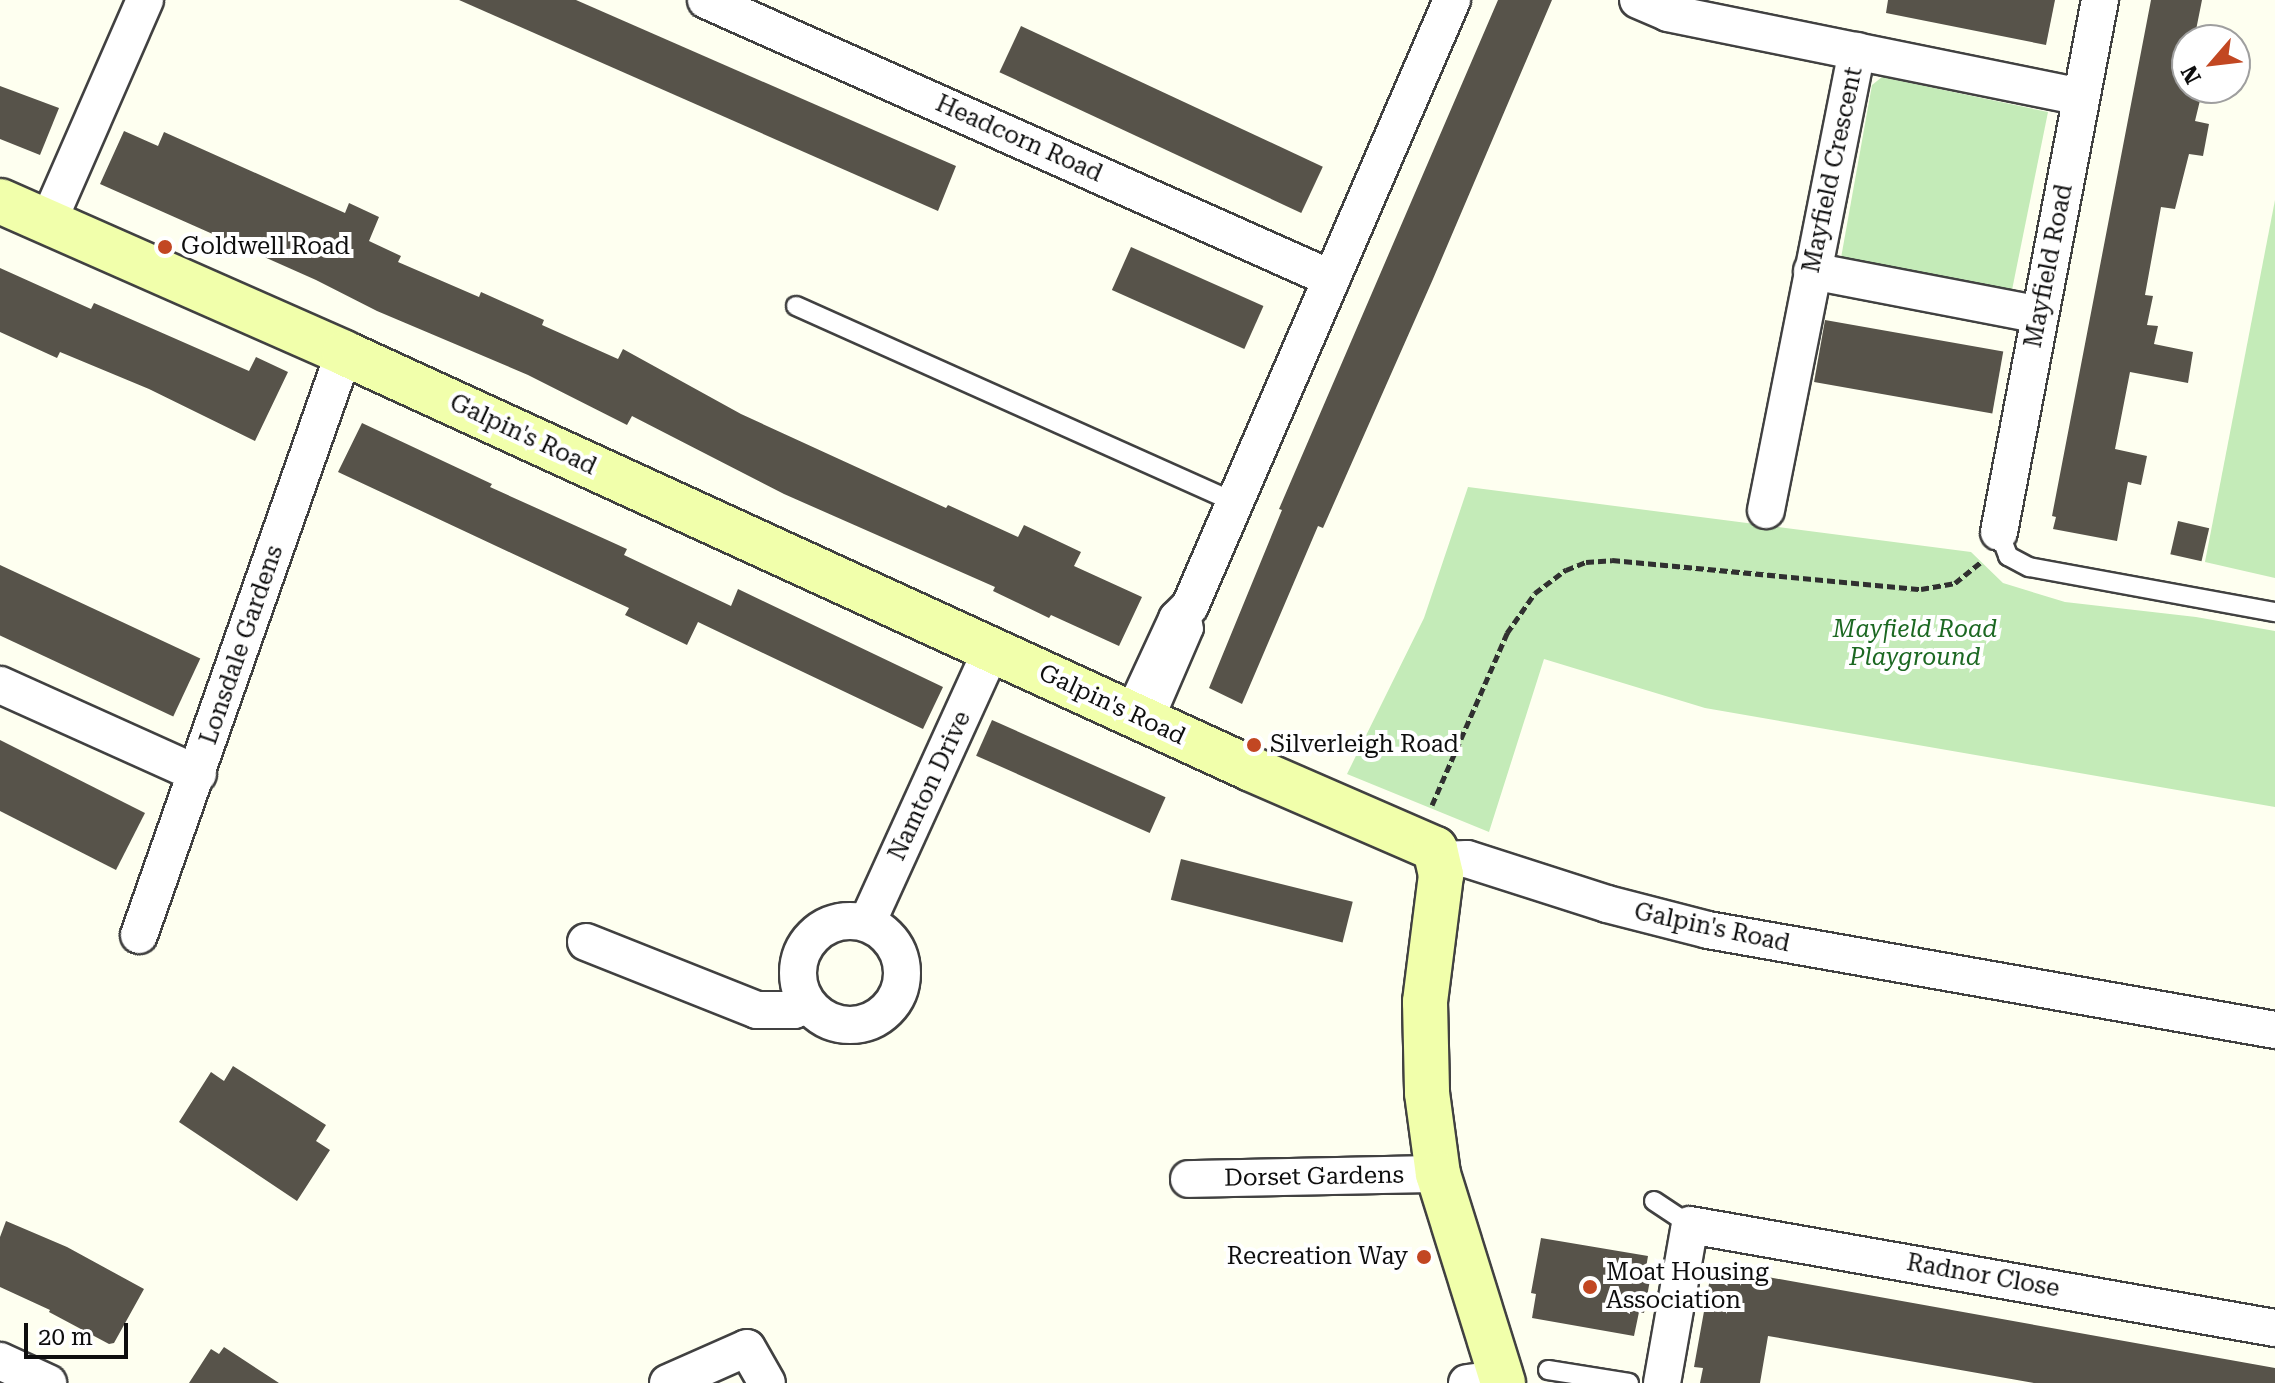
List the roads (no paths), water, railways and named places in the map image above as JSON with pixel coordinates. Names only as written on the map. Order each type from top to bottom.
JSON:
[{"type":"street","points":[[48,222],[145,0]]},
{"type":"street","name":"Headcorn Road","points":[[706,0],[1332,279]]},
{"type":"street","points":[[1143,719],[1177,619],[1190,606],[1452,0]]},
{"type":"street","name":"Mayfield Crescent","points":[[1638,0],[1668,13],[1857,51],[1766,510]]},
{"type":"street","name":"Mayfield Road","points":[[2000,539],[2100,0]]},
{"type":"street","points":[[1857,51],[2080,97]]},
{"type":"street","name":"Galpin's Road","points":[[0,201],[344,353],[1143,719],[1424,841],[1435,849],[1440,860],[1467,859],[1607,904],[1708,930],[2275,1030]]},
{"type":"street","points":[[1812,271],[2040,315]]},
{"type":"street","name":"Lonsdale Gardens","points":[[139,935],[344,353]]},
{"type":"street","name":"Namton Drive","points":[[867,923],[992,649]]},
{"type":"street","points":[[0,685],[198,774]]},
{"type":"street","points":[[1440,860],[1424,1045],[1438,1174],[1490,1382]]},
{"type":"street","points":[[846,921],[867,923],[891,941],[899,957],[901,982],[891,1006],[870,1021],[844,1025],[828,1020],[807,1005],[798,981],[804,947],[829,925],[846,921]]},
{"type":"street","points":[[586,942],[757,1010],[794,1010],[807,1005]]},
{"type":"street","name":"Dorset Gardens","points":[[1189,1179],[1438,1174]]},
{"type":"street","points":[[1662,1383],[1690,1225]]},
{"type":"street","name":"Radnor Close","points":[[1690,1225],[2275,1328]]},
{"type":"street","points":[[668,1383],[747,1348],[767,1383]]},
{"type":"street","points":[[0,1361],[48,1383]]},
{"type":"lane","points":[[796,306],[1234,502]]},
{"type":"lane","points":[[2000,539],[2008,556],[2029,567],[2275,612]]},
{"type":"lane","points":[[1654,1201],[1690,1225]]},
{"type":"lane","points":[[1548,1370],[1629,1383]]},
{"type":"place","name":"Goldwell Road","points":[[165,247]]},
{"type":"place","name":"Silverleigh Road","points":[[1254,745]]},
{"type":"place","name":"Recreation Way","points":[[1424,1257]]},
{"type":"place","name":"Moat Housing Association","points":[[1590,1287]]},
{"type":"park label","name":"Mayfield Road Playground","points":[[1915,644]]}]
